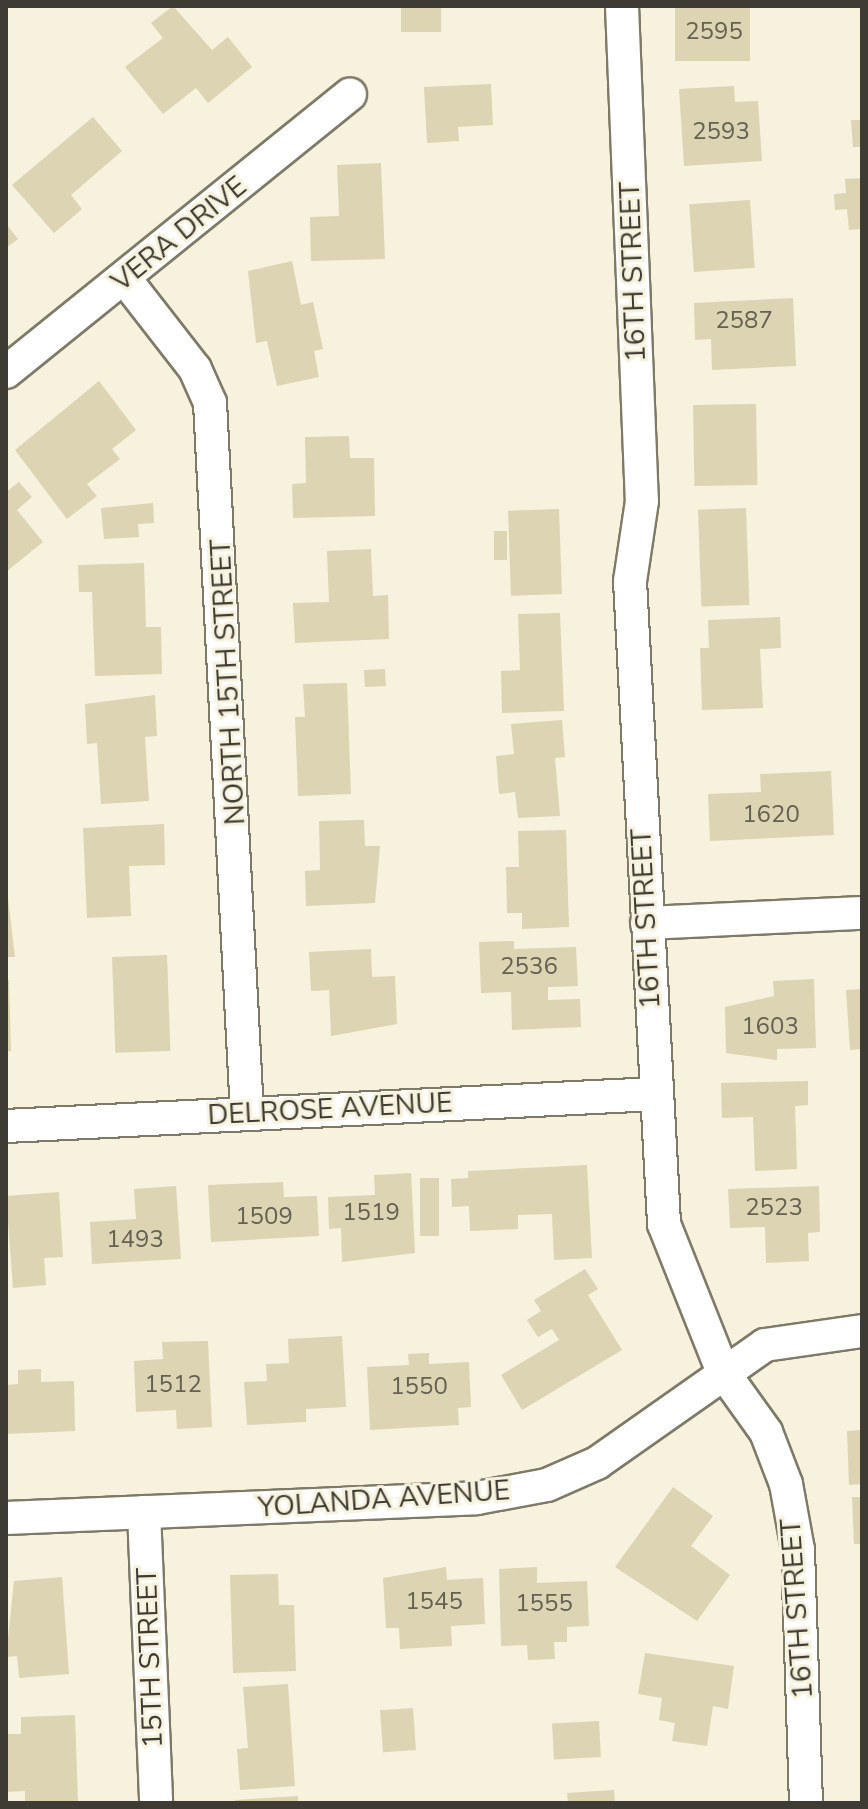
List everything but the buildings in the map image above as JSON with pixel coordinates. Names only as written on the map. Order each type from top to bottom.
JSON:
[{"type":"street","name":"16TH STREET","points":[[622,6],[642,501],[630,581],[664,1224],[723,1372],[766,1432],[786,1484],[798,1550],[806,1803]]},
{"type":"street","name":"VERA DRIVE","points":[[6,372],[125,279],[350,94]]},
{"type":"street","name":"NORTH 15TH STREET","points":[[125,279],[195,369],[210,403],[247,1113]]},
{"type":"street","points":[[647,923],[862,913]]},
{"type":"street","name":"DELROSE AVENUE","points":[[6,1126],[655,1094]]},
{"type":"street","name":"YOLANDA AVENUE","points":[[6,1518],[477,1498],[547,1485],[597,1463],[765,1345],[862,1331]]},
{"type":"street","name":"15TH STREET","points":[[144,1512],[156,1803]]}]
